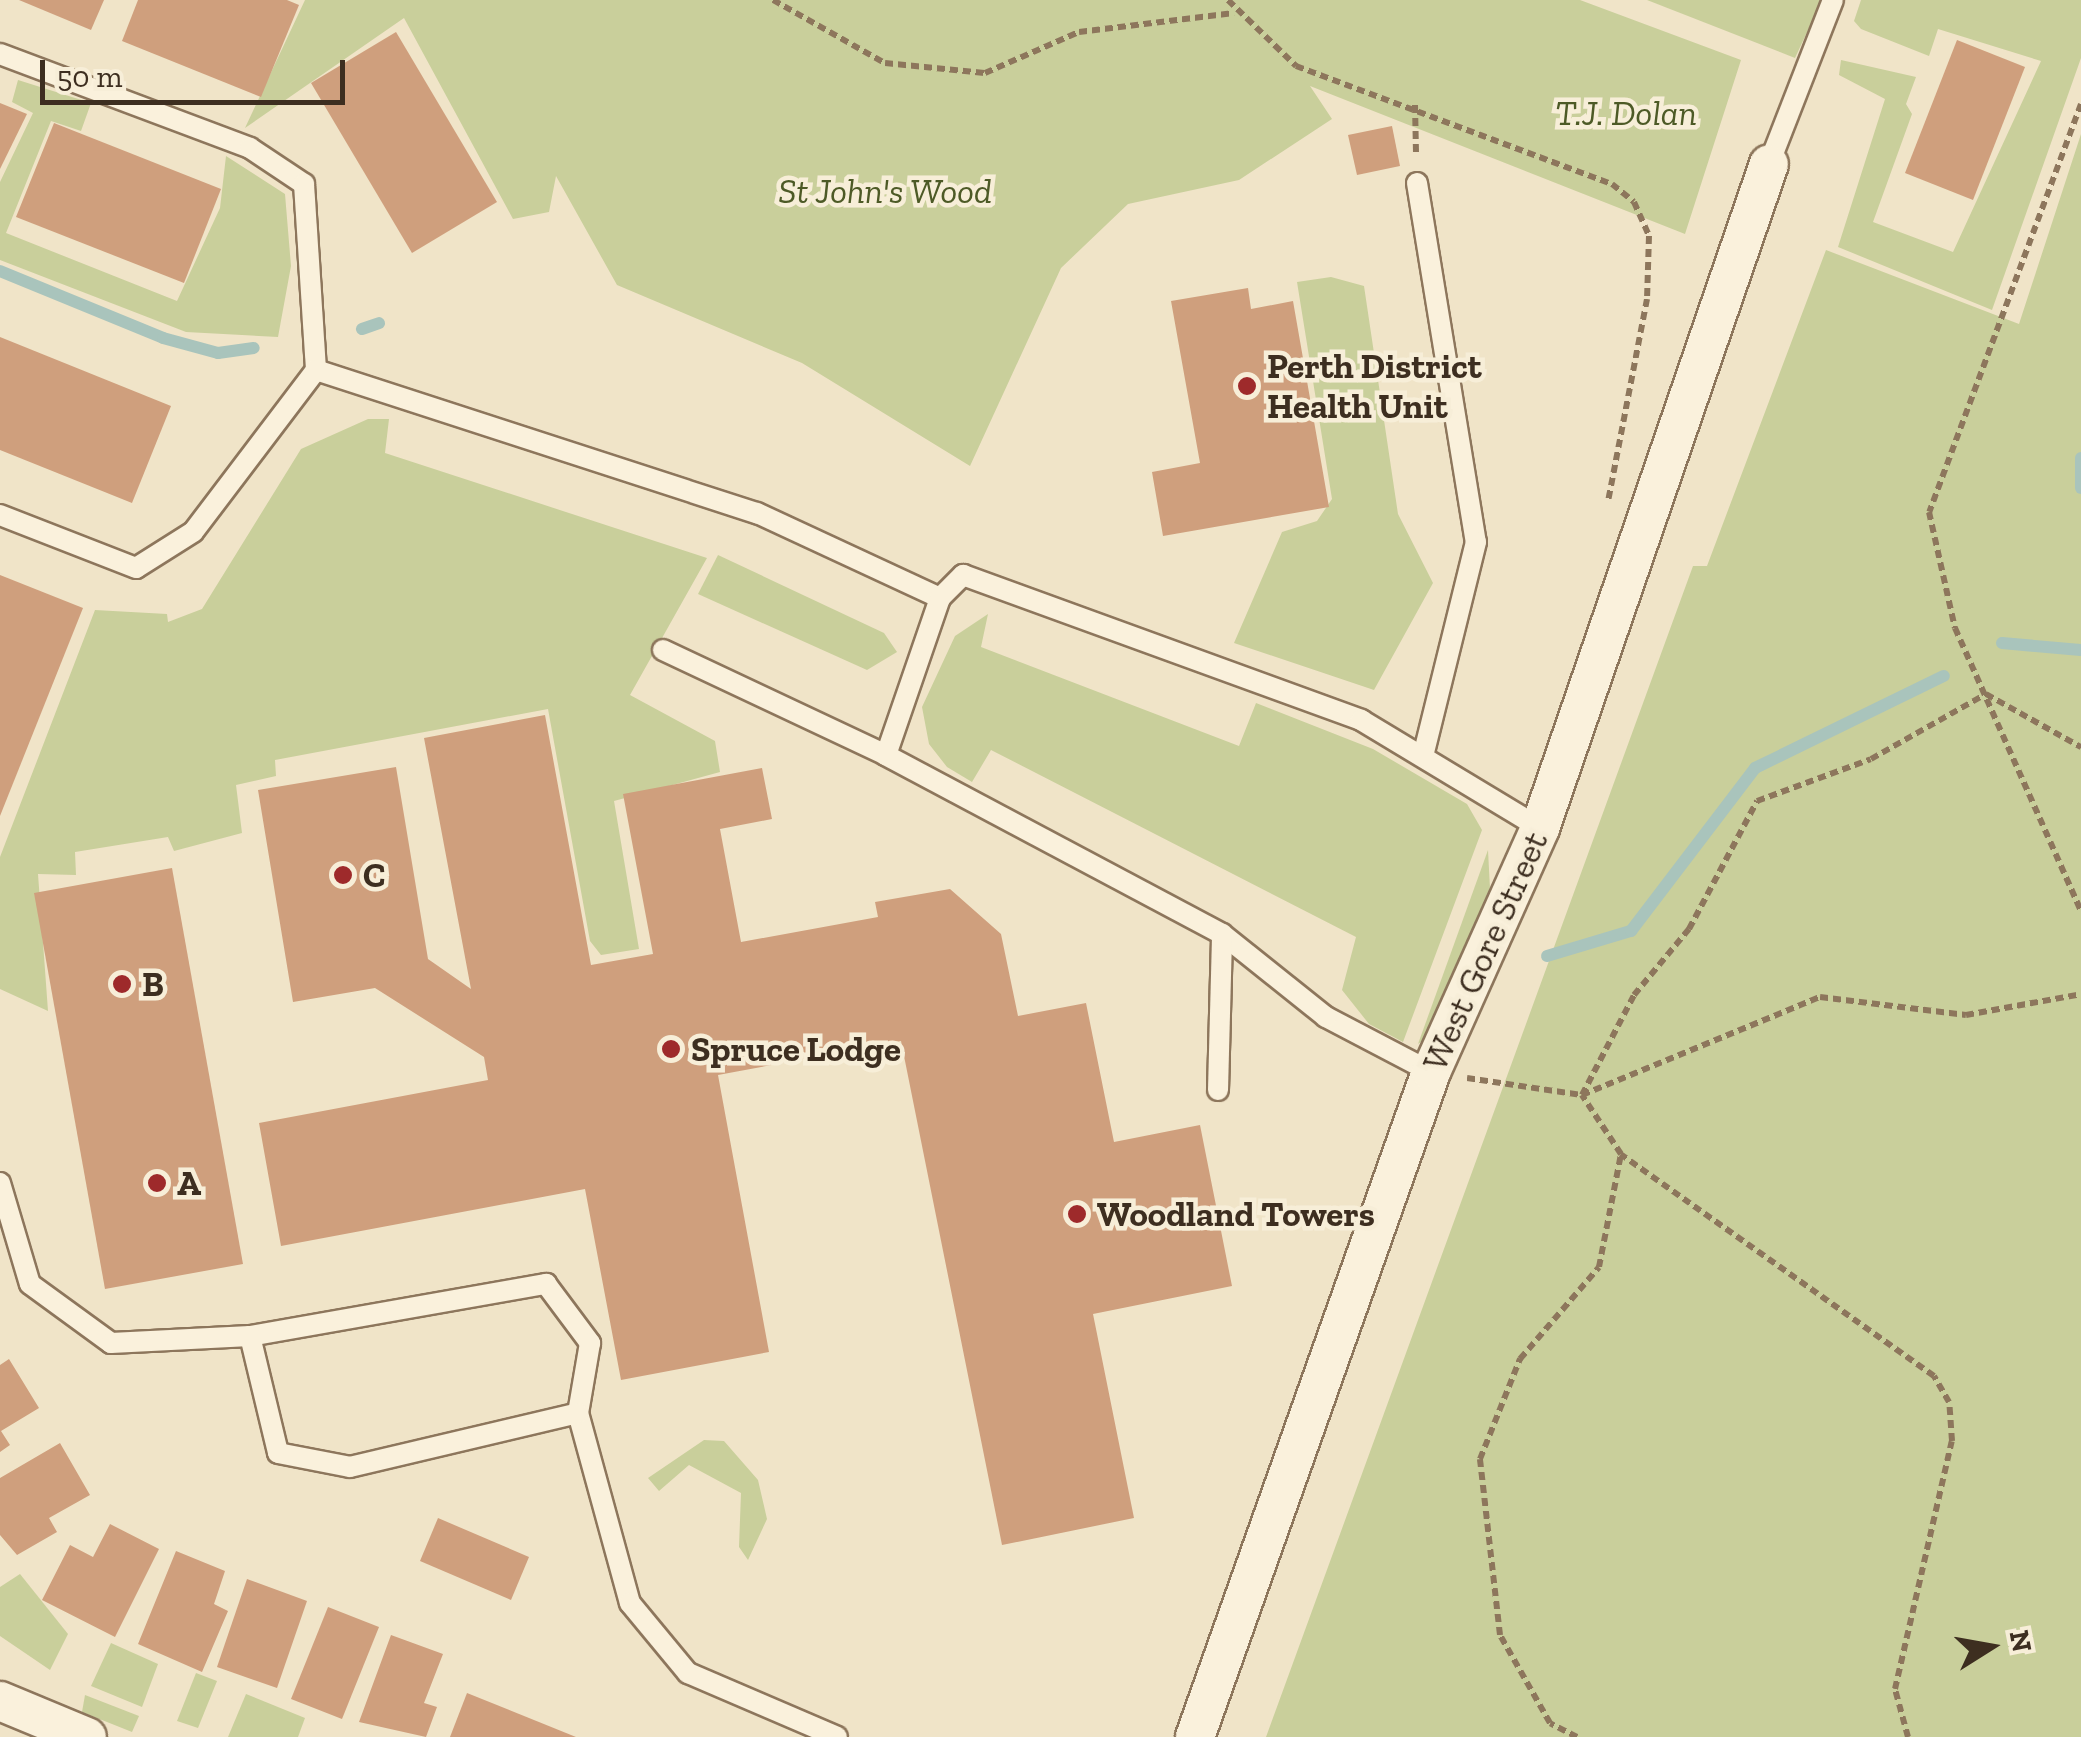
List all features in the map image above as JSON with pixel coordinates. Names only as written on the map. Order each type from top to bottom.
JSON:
[{"type":"street","name":"West Gore Street","points":[[1195,1737],[1431,1072],[1540,828],[1769,164]]},
{"type":"street","points":[[0,1701],[87,1737]]},
{"type":"lane","points":[[1769,164],[1833,0]]},
{"type":"lane","points":[[0,54],[250,148],[304,184],[316,370],[194,532],[136,568],[0,515]]},
{"type":"lane","points":[[1417,183],[1476,542],[1423,756]]},
{"type":"lane","points":[[316,370],[757,513],[940,598]]},
{"type":"lane","points":[[886,755],[940,598],[963,575],[1361,720],[1540,828]]},
{"type":"lane","points":[[663,650],[886,755],[1222,934],[1326,1017],[1431,1072]]},
{"type":"lane","points":[[1218,1090],[1222,934]]},
{"type":"lane","points":[[0,1184],[30,1284],[111,1343],[250,1336],[546,1284],[590,1344],[578,1413],[630,1603],[688,1673],[837,1737]]},
{"type":"lane","points":[[250,1336],[278,1453],[350,1467],[578,1413]]},
{"type":"path","points":[[774,0],[885,63],[986,74],[1080,32],[1234,14]]},
{"type":"path","points":[[1228,0],[1234,14],[1296,66],[1415,105],[1612,184],[1634,202],[1649,236],[1647,300],[1608,500],[1613,538],[1632,560]]},
{"type":"path","points":[[2081,104],[1929,512],[1955,628],[2081,911]]},
{"type":"path","points":[[1415,105],[1417,183]]},
{"type":"path","points":[[1986,694],[2081,747]]},
{"type":"path","points":[[1582,1095],[1634,995],[1690,928],[1757,801],[1871,760],[1986,694]]},
{"type":"path","points":[[1431,1072],[1582,1095],[1820,997],[1966,1015],[2081,994]]},
{"type":"path","points":[[1582,1095],[1621,1154],[1934,1376],[1949,1402],[1952,1441],[1895,1689],[1908,1737]]},
{"type":"path","points":[[1576,1737],[1550,1723],[1500,1635],[1480,1459],[1520,1359],[1600,1267],[1621,1154]]},
{"type":"green space","name":"St John's Wood","points":[[305,0],[1580,0],[1741,60],[1685,234],[1310,86],[1332,119],[1239,180],[1128,204],[1061,268],[970,466],[802,363],[617,285],[556,176],[549,212],[513,219],[404,18],[245,128]]},
{"type":"green space","points":[[1647,0],[1822,0],[1795,58]]},
{"type":"green space","points":[[1861,0],[2081,0],[2081,58],[1992,310],[1838,247],[1885,99],[1839,75],[1841,60],[1916,77],[1906,104],[1912,114],[1873,222],[1953,252],[2041,61],[1938,29],[1929,56],[1861,29],[1854,21]]},
{"type":"green space","points":[[18,80],[91,103],[81,131],[51,121],[6,233],[177,301],[220,208],[226,156],[285,194],[291,266],[278,337],[186,332],[0,260],[0,182],[33,113],[12,102]]},
{"type":"green space","points":[[2081,134],[2081,1737],[1266,1737],[1693,566],[1707,566],[1826,250],[2019,324]]},
{"type":"green space","points":[[1331,277],[1364,286],[1398,514],[1433,583],[1374,690],[1234,643],[1282,532],[1317,521],[1332,499],[1297,282]]},
{"type":"green space","points":[[368,419],[389,419],[385,453],[707,558],[630,695],[715,741],[720,772],[614,801],[639,949],[601,955],[590,941],[548,709],[275,760],[276,776],[236,785],[242,833],[174,851],[168,837],[75,852],[76,875],[38,874],[48,1011],[0,989],[0,857],[95,610],[167,614],[168,622],[202,609],[301,449]]},
{"type":"green space","points":[[718,555],[884,633],[897,652],[867,670],[698,594]]},
{"type":"green space","points":[[988,614],[981,647],[1239,746],[1256,703],[1373,749],[1467,804],[1482,830],[1403,1042],[1369,1024],[1342,990],[1356,937],[991,750],[972,782],[947,767],[929,744],[922,707],[955,636]]},
{"type":"green space","points":[[1488,850],[1490,889],[1438,1030],[1418,1044]]},
{"type":"green space","points":[[704,1440],[724,1441],[758,1480],[767,1519],[748,1560],[739,1547],[741,1493],[689,1465],[659,1491],[648,1478]]},
{"type":"green space","points":[[20,1574],[68,1634],[50,1670],[0,1636],[0,1587]]},
{"type":"green space","points":[[111,1643],[158,1664],[142,1707],[91,1686]]},
{"type":"green space","points":[[196,1673],[217,1681],[198,1728],[177,1721]]},
{"type":"green space","points":[[246,1694],[305,1718],[298,1737],[228,1737]]},
{"type":"green space","points":[[85,1695],[139,1716],[132,1732],[82,1712]]},
{"type":"building","points":[[19,0],[104,0],[91,30]]},
{"type":"building","points":[[138,0],[287,0],[299,5],[261,97],[122,41]]},
{"type":"building","points":[[396,32],[497,202],[412,253],[311,83]]},
{"type":"building","points":[[1957,40],[2025,67],[1973,200],[1905,173]]},
{"type":"building","points":[[0,103],[27,114],[0,169]]},
{"type":"building","points":[[54,123],[221,189],[184,283],[16,217]]},
{"type":"building","points":[[1392,126],[1400,166],[1357,175],[1348,135]]},
{"type":"building","name":"Perth District Health Unit","points":[[1248,288],[1251,309],[1293,301],[1329,507],[1163,536],[1152,472],[1200,463],[1171,301]]},
{"type":"building","points":[[0,337],[171,406],[132,503],[0,450]]},
{"type":"building","points":[[0,575],[83,608],[0,816]]},
{"type":"building","points":[[545,715],[591,965],[653,954],[623,794],[762,768],[772,819],[720,829],[741,942],[878,917],[875,902],[950,889],[1001,934],[1018,1016],[1086,1003],[1114,1142],[1200,1125],[1232,1286],[1093,1314],[1134,1518],[1002,1545],[901,1041],[718,1075],[769,1352],[621,1380],[585,1189],[281,1246],[259,1123],[488,1080],[484,1057],[375,988],[293,1002],[258,790],[396,767],[428,959],[471,989],[424,738]]},
{"type":"building","points":[[172,868],[243,1264],[105,1289],[34,893]]},
{"type":"building","points":[[9,1359],[39,1408],[1,1431],[10,1445],[0,1452],[0,1365]]},
{"type":"building","points":[[60,1443],[90,1495],[49,1518],[57,1532],[17,1555],[0,1535],[0,1478]]},
{"type":"building","points":[[438,1518],[529,1557],[511,1600],[420,1561]]},
{"type":"building","points":[[110,1524],[159,1549],[115,1637],[42,1600],[70,1545],[93,1557]]},
{"type":"building","points":[[176,1551],[225,1571],[214,1604],[228,1611],[202,1672],[138,1644]]},
{"type":"building","points":[[247,1579],[307,1601],[277,1688],[217,1667]]},
{"type":"building","points":[[328,1607],[379,1627],[342,1719],[291,1699]]},
{"type":"building","points":[[391,1635],[443,1654],[424,1703],[437,1707],[426,1737],[359,1722]]},
{"type":"building","points":[[467,1693],[576,1737],[450,1737]]},
{"type":"waterway","points":[[0,271],[163,338],[218,353],[254,348]]},
{"type":"waterway","points":[[362,329],[379,323]]},
{"type":"waterway","points":[[2081,458],[2081,488]]},
{"type":"waterway","points":[[2002,643],[2081,650]]},
{"type":"waterway","points":[[1547,956],[1631,931],[1755,768],[1944,676]]},
{"type":"place","name":"Perth District Health Unit","points":[[1247,386]]},
{"type":"place","name":"C","points":[[343,875]]},
{"type":"place","name":"B","points":[[122,984]]},
{"type":"place","name":"Spruce Lodge","points":[[671,1049]]},
{"type":"place","name":"A","points":[[157,1183]]},
{"type":"place","name":"Woodland Towers","points":[[1077,1214]]},
{"type":"park label","name":"T.J. Dolan","points":[[1626,113]]}]
